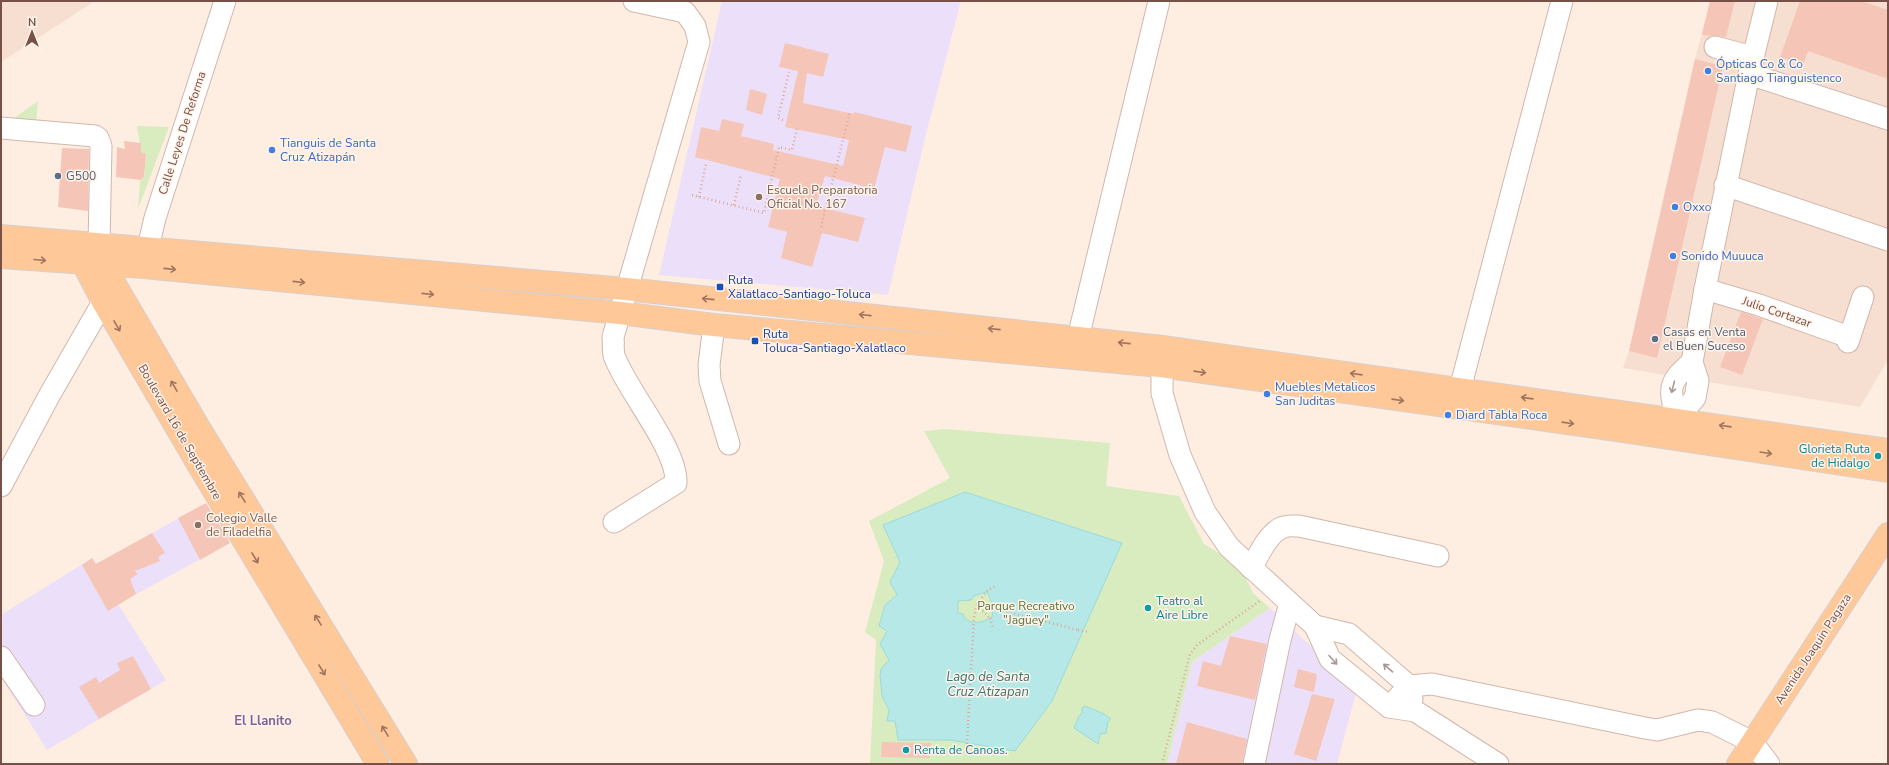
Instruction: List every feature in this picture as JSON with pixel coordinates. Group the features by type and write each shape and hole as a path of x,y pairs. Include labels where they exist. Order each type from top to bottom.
{"main road":[{"path":"1,236 99,244 145,258 620,313 714,326 1162,357 1460,389 1888,450"},
{"name":"Boulevard 16 de Septiembre","path":"73,242 82,263 110,294 190,431 354,724 378,764"},
{"name":"Boulevard 16 de Septiembre","path":"99,244 108,265 110,294"},
{"path":"1,257 108,265 145,258 626,289 1078,338 1162,357 1610,430 1888,471"},
{"name":"Boulevard 16 de Septiembre","path":"190,431 406,764"},
{"name":"Avenida Joaquin Pagaza","path":"1738,764 1888,534"},
{"path":"354,724 374,713"}],"street":[{"name":"Calle Leyes De Reforma","path":"145,258 154,218 225,1"},
{"path":"614,522 676,483 676,473 669,454 614,357 613,337 699,42 695,26 686,12 634,1"},
{"path":"1078,338 1159,1"},
{"path":"1460,389 1562,1"},
{"path":"1610,430 1649,426 1677,419 1695,398 1698,381 1692,362 1705,289 1725,185 1767,1"},
{"path":"1715,47 1751,66 1888,119"},
{"path":"1,128 95,136 98,138 101,146 99,244"},
{"path":"1725,185 1888,240"},
{"name":"Julio Cortazar","path":"1705,289 1759,305 1848,339 1863,297"},
{"path":"1,486 49,396 110,294"},
{"path":"714,326 709,365 710,381 729,444"},
{"path":"1162,357 1162,393 1180,455 1204,512 1229,548 1315,626 1330,659 1389,707 1415,711 1498,764"},
{"path":"1677,419 1700,434 1735,448"},
{"path":"1251,568 1274,532 1282,527 1290,526 1299,526 1438,556"},
{"path":"1254,764 1280,640 1282,596"},
{"path":"1315,626 1349,634 1409,686 1415,711"},
{"path":"1,657 34,705"},
{"path":"1389,707 1409,686 1432,684 1651,729 1669,728 1698,720 1712,722 1752,742 1769,764"}],"path":[{"path":"783,120 778,118 789,72"},
{"path":"820,227 850,112"},
{"path":"692,195 764,212 780,147 792,150 797,129"},
{"path":"699,196 706,164"},
{"path":"734,205 741,175"},
{"path":"993,627 989,618 980,608 982,600 987,592 995,586"},
{"path":"1162,764 1190,654 1197,645 1282,596"},
{"path":"967,744 974,618 977,604 982,600"},
{"path":"977,604 1089,632"}],"shaded area":[{"path":"1,1 95,1 1,62"},
{"path":"722,1 961,1 925,138 888,295 659,275"},
{"path":"1710,1 1888,1 1888,360 1860,407 1623,368 1629,351 1695,59"},
{"path":"206,503 230,543 118,604 166,680 47,750 1,677 1,615 92,558 95,563 100,562"},
{"path":"1270,608 1357,689 1337,764 1167,764 1192,662"}],"green space":[{"path":"38,101 36,123 10,121"},
{"path":"137,126 169,127 138,209 140,180 144,177 146,154 141,152"},
{"name":"Parque Recreativo \"Jagüey\"","path":"946,429 1110,443 1106,486 1179,496 1204,544 1240,566 1253,593 1270,608 1192,662 1167,764 870,764 876,640 865,632 884,561 869,521 950,478 924,431"}],"water":[{"name":"Lago de Santa Cruz Atizapan","path":"965,492 1122,543 1052,701 1015,751 950,740 898,740 895,721 887,721 889,710 882,696 880,676 881,669 889,660 880,644 887,631 879,626 885,605 897,595 890,582 900,562 883,525","holes":["987,592 993,605 992,617 985,621 971,622 965,618 963,614 958,613 958,601 971,600 974,596"]},
{"path":"1085,706 1102,713 1111,719 1108,722 1106,733 1100,734 1098,744 1074,728 1079,716 1082,713 1082,708"}],"building":[{"path":"1710,1 1735,1 1726,37 1702,35"},
{"path":"1800,1 1861,1 1888,10 1888,79 1808,51 1803,65 1780,57"},
{"path":"785,43 829,54 823,77 807,73 803,103 854,114 854,112 912,126 906,152 885,147 874,189 825,176 816,206 865,218 858,242 822,233 812,267 781,258 787,232 768,227 780,179 695,157 701,127 719,131 722,119 744,124 741,136 774,144 773,150 843,166 849,140 785,127 798,71 779,67"},
{"path":"1695,59 1723,66 1657,358 1629,351"},
{"path":"750,89 767,94 762,115 746,110"},
{"path":"124,141 141,143 141,152 146,154 144,177 140,180 116,177 117,147 125,149"},
{"path":"62,148 89,149 88,211 58,207"},
{"path":"1741,312 1763,319 1742,375 1720,367"},
{"path":"206,503 230,543 200,560 178,518"},
{"path":"152,533 165,553 158,557 160,561 135,571 138,574 130,579 136,594 108,611 82,565 92,558 96,564"},
{"path":"1230,636 1267,644 1255,700 1197,686 1203,661 1221,666"},
{"path":"133,656 151,689 99,719 79,687 96,677 99,683 120,670 117,663"},
{"path":"1298,669 1317,674 1314,692 1294,687"},
{"path":"1312,694 1335,699 1316,761 1294,754"},
{"path":"1187,722 1247,739 1242,764 1176,764"},
{"name":"Renta de Canoas.","path":"882,742 931,743 930,758 881,757"}],"place":[{"name":"Ópticas Co & Co Santiago Tianguistenco","path":"1708,71"},
{"name":"Tianguis de Santa Cruz Atizapán","path":"272,150"},
{"name":"G500","path":"58,176"},
{"name":"Escuela Preparatoria Oficial No. 167","path":"759,197"},
{"name":"Oxxo","path":"1675,207"},
{"name":"Sonido Muuuca","path":"1673,256"},
{"name":"Ruta Xalatlaco-Santiago-Toluca","path":"720,287"},
{"name":"Casas en Venta el Buen Suceso","path":"1655,339"},
{"name":"Ruta Toluca-Santiago-Xalatlaco","path":"755,341"},
{"name":"Muebles Metalicos San Juditas","path":"1267,394"},
{"name":"Diard Tabla Roca","path":"1448,415"},
{"name":"Glorieta Ruta de Hidalgo","path":"1878,456"},
{"name":"Colegio Valle de Filadelfia","path":"198,525"},
{"name":"Teatro al Aire Libre","path":"1148,608"},
{"name":"Renta de Canoas.","path":"906,750"}],"district":[{"name":"El Llanito","path":"263,720"}]}
